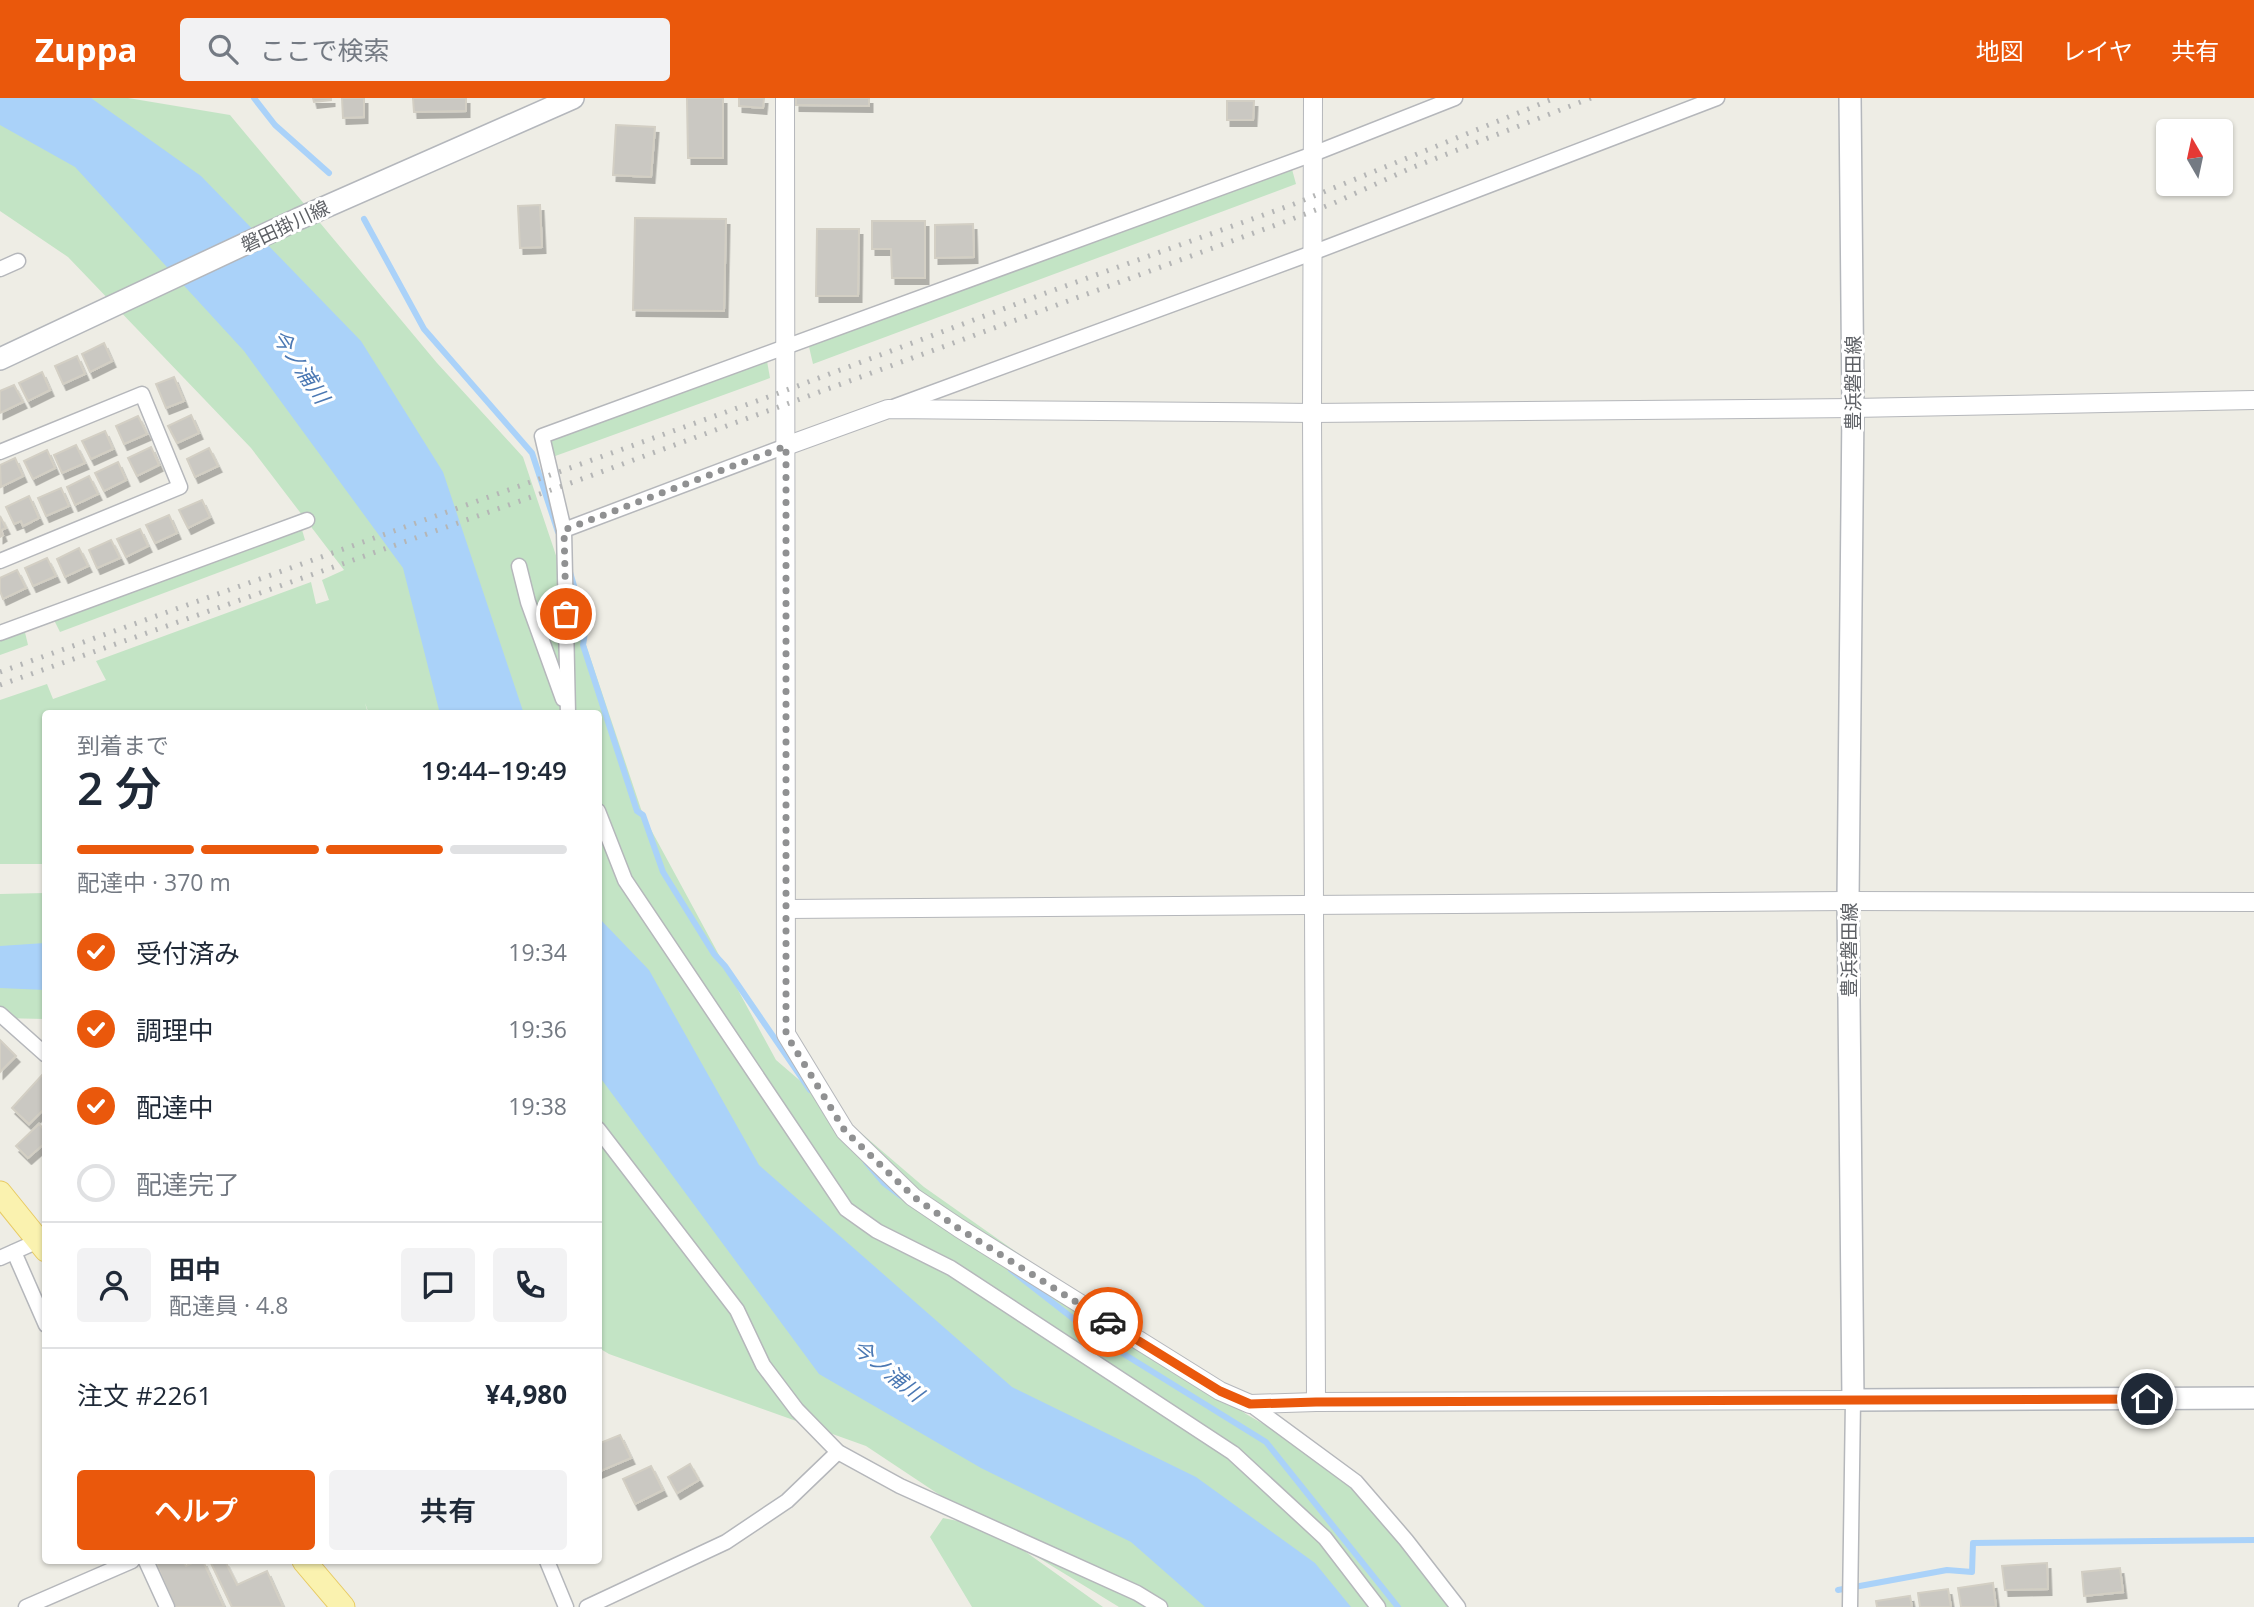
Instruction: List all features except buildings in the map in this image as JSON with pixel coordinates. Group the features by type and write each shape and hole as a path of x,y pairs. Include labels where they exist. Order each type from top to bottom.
{"main road":[{"name":"磐田掛川線","path":"0,359 298,219 573,98"},
{"name":"豊浜磐田線","path":"1850,98 1853,408 1848,901 1853,1400"},
{"path":"0,1193 42,1246"},
{"path":"1853,1400 2254,1398"},
{"path":"307,1564 343,1607"}],"street":[{"path":"785,98 786,1034 845,1131 914,1197 958,1228 1220,1391 1250,1404 1356,1482 1458,1607"},
{"path":"1313,98 1316,1402"},
{"path":"568,710 564,530 542,436 1313,154 1455,98"},
{"path":"564,530 1312,253 1717,98"},
{"path":"0,269 18,261"},
{"path":"0,452 142,394 180,487 0,561"},
{"path":"888,409 1312,413 1853,408 2254,400"},
{"path":"0,633 307,520"},
{"path":"519,566 528,603 567,710"},
{"path":"602,821 625,880 846,1209 877,1231 951,1268 1233,1453 1325,1538 1378,1607"},
{"path":"786,909 1848,901 2254,902"},
{"path":"0,1014 42,1051"},
{"path":"602,1134 737,1310 763,1365 797,1410 838,1452 900,1486 1137,1593 1160,1607"},
{"path":"0,1258 42,1246"},
{"path":"14,1252 42,1316"},
{"path":"1250,1404 1853,1400 1850,1607"},
{"path":"587,1607 726,1542 787,1501 838,1452"},
{"path":"26,1607 125,1564"},
{"path":"147,1564 167,1607"},
{"path":"548,1564 566,1607"}],"green space":[{"path":"0,98 128,98 230,115 437,363 523,457 643,815 776,1060 924,1187 1246,1414 1329,1462 1459,1607 1119,1607 1006,1538 1103,1607 972,1607 930,1537 943,1518 988,1527 866,1446 602,1350 602,710 368,710 365,703 367,710 42,710 42,864 0,864 0,700 47,684 53,699 106,680 96,661 311,582 316,604 329,600 322,580 344,570 251,448 68,257 0,211"},
{"path":"1290,162 1296,184 813,364 807,338"},
{"path":"767,361 770,378 547,459 542,436"},
{"path":"300,523 305,540 60,632 51,614"},
{"path":"23,624 28,645 0,655 0,633"},
{"path":"42,893 42,1019 0,1018 0,894"}],"water":[{"name":"今ノ浦川","path":"0,98 91,98 201,176 361,341 443,472 523,710 439,710 403,568 244,351 75,167 0,125"},
{"name":"今ノ浦川","path":"602,921 649,970 759,1165 1012,1387 1196,1477 1315,1563 1351,1607 1205,1607 1131,1542 981,1468 819,1374 602,1080"},
{"path":"42,943 42,990 0,988 0,946"}],"waterway":[{"path":"254,98 275,125 329,173"},
{"path":"364,219 424,329 532,453 558,532"},
{"path":"570,572 586,627 583,645 637,811 643,815 663,872 714,954 810,1090"},
{"path":"866,1162 884,1183 901,1196"},
{"path":"1011,1270 1098,1338 1266,1442 1398,1607"},
{"path":"1838,1590 1947,1570 1972,1572 1973,1543 2254,1540"}],"railway":[{"path":"0,672 768,397 1294,204 1555,98"},
{"path":"0,685 568,484 1292,219 1411,168 1591,98"}],"way so far":[{"path":"566,614 564,530 786,446 786,1034 845,1131 914,1197 958,1228 1108,1322"}],"route":[{"path":"1108,1322 1220,1391 1250,1404 2147,1399"}]}
